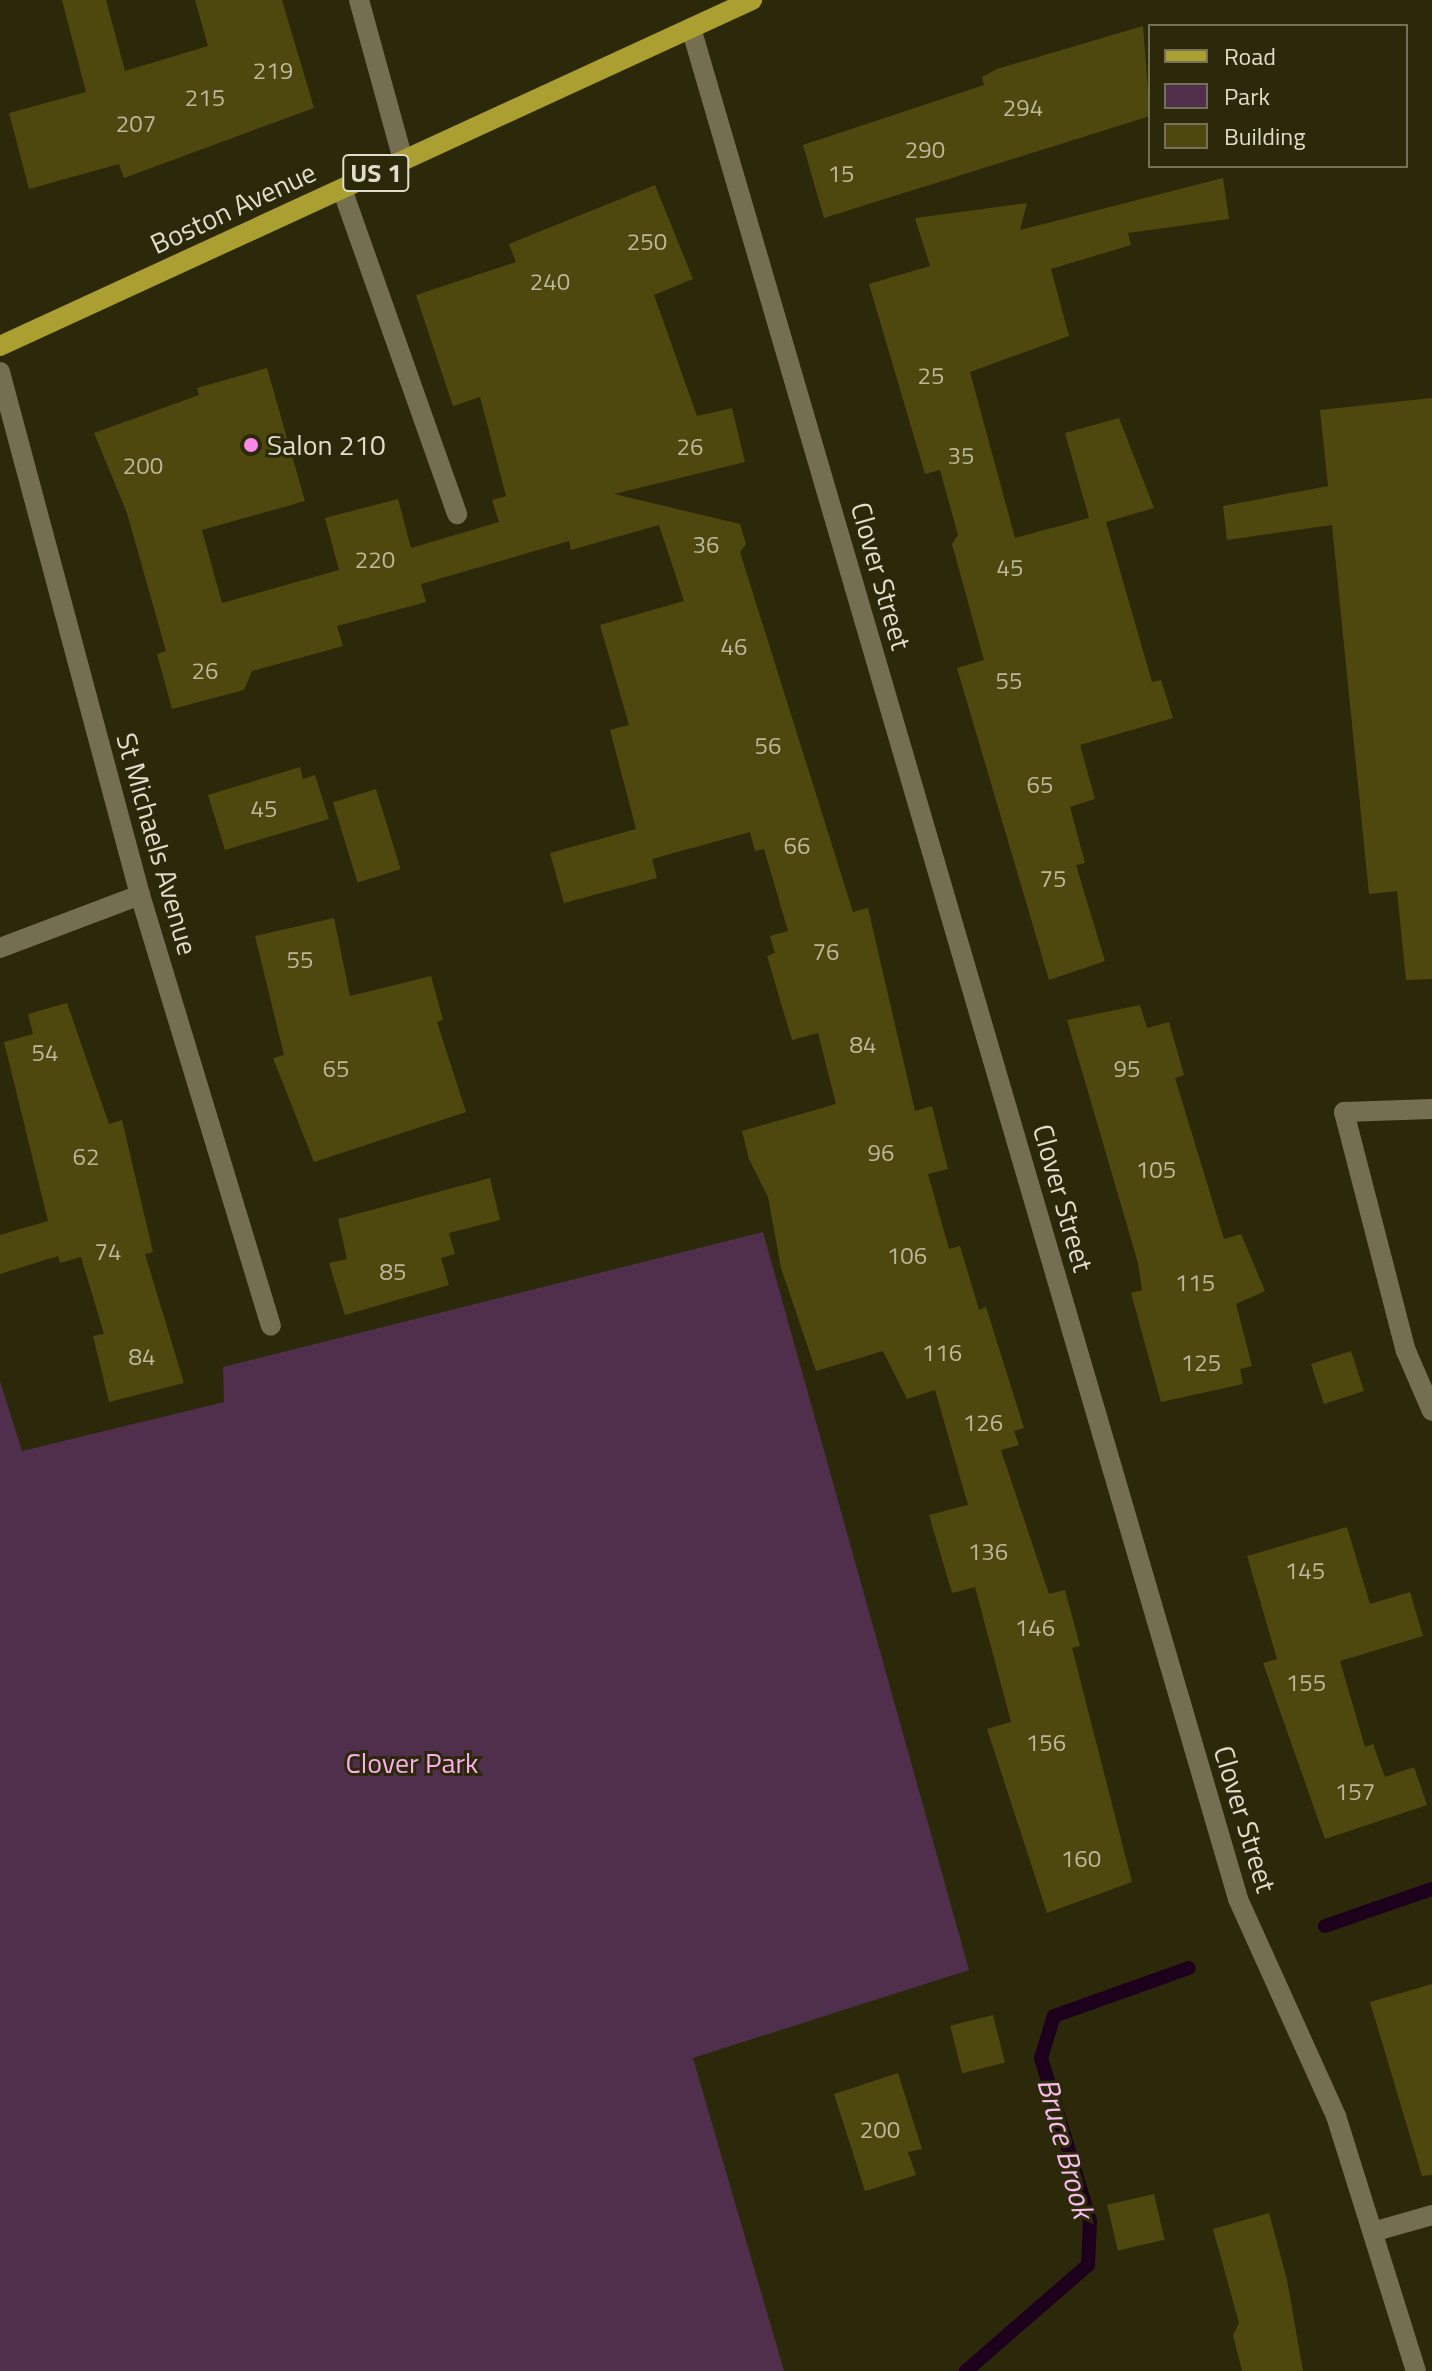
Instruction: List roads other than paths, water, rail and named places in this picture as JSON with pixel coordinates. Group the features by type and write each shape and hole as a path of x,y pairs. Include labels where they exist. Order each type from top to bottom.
{"main road":[{"name":"Boston Avenue","path":"0,346 752,0"}],"street":[{"path":"359,0 403,160"},
{"name":"Clover Street","path":"691,28 1238,1899 1336,2116 1376,2231 1416,2371"},
{"path":"342,189 457,514"},
{"name":"St Michaels Avenue","path":"0,372 140,895 271,1326"},
{"path":"0,948 140,895"},
{"path":"1432,1109 1344,1112 1406,1351 1432,1411"},
{"path":"1376,2231 1432,2215"}],"waterway":[{"name":"Bruce Brook","path":"1325,1926 1432,1889"},
{"name":"Bruce Brook","path":"966,2371 1088,2265 1090,2221 1041,2058 1054,2016 1189,1968"}],"place":[{"name":"Salon 210","path":"251,445"}],"park label":[{"name":"Clover Park","path":"412,1763"}]}
